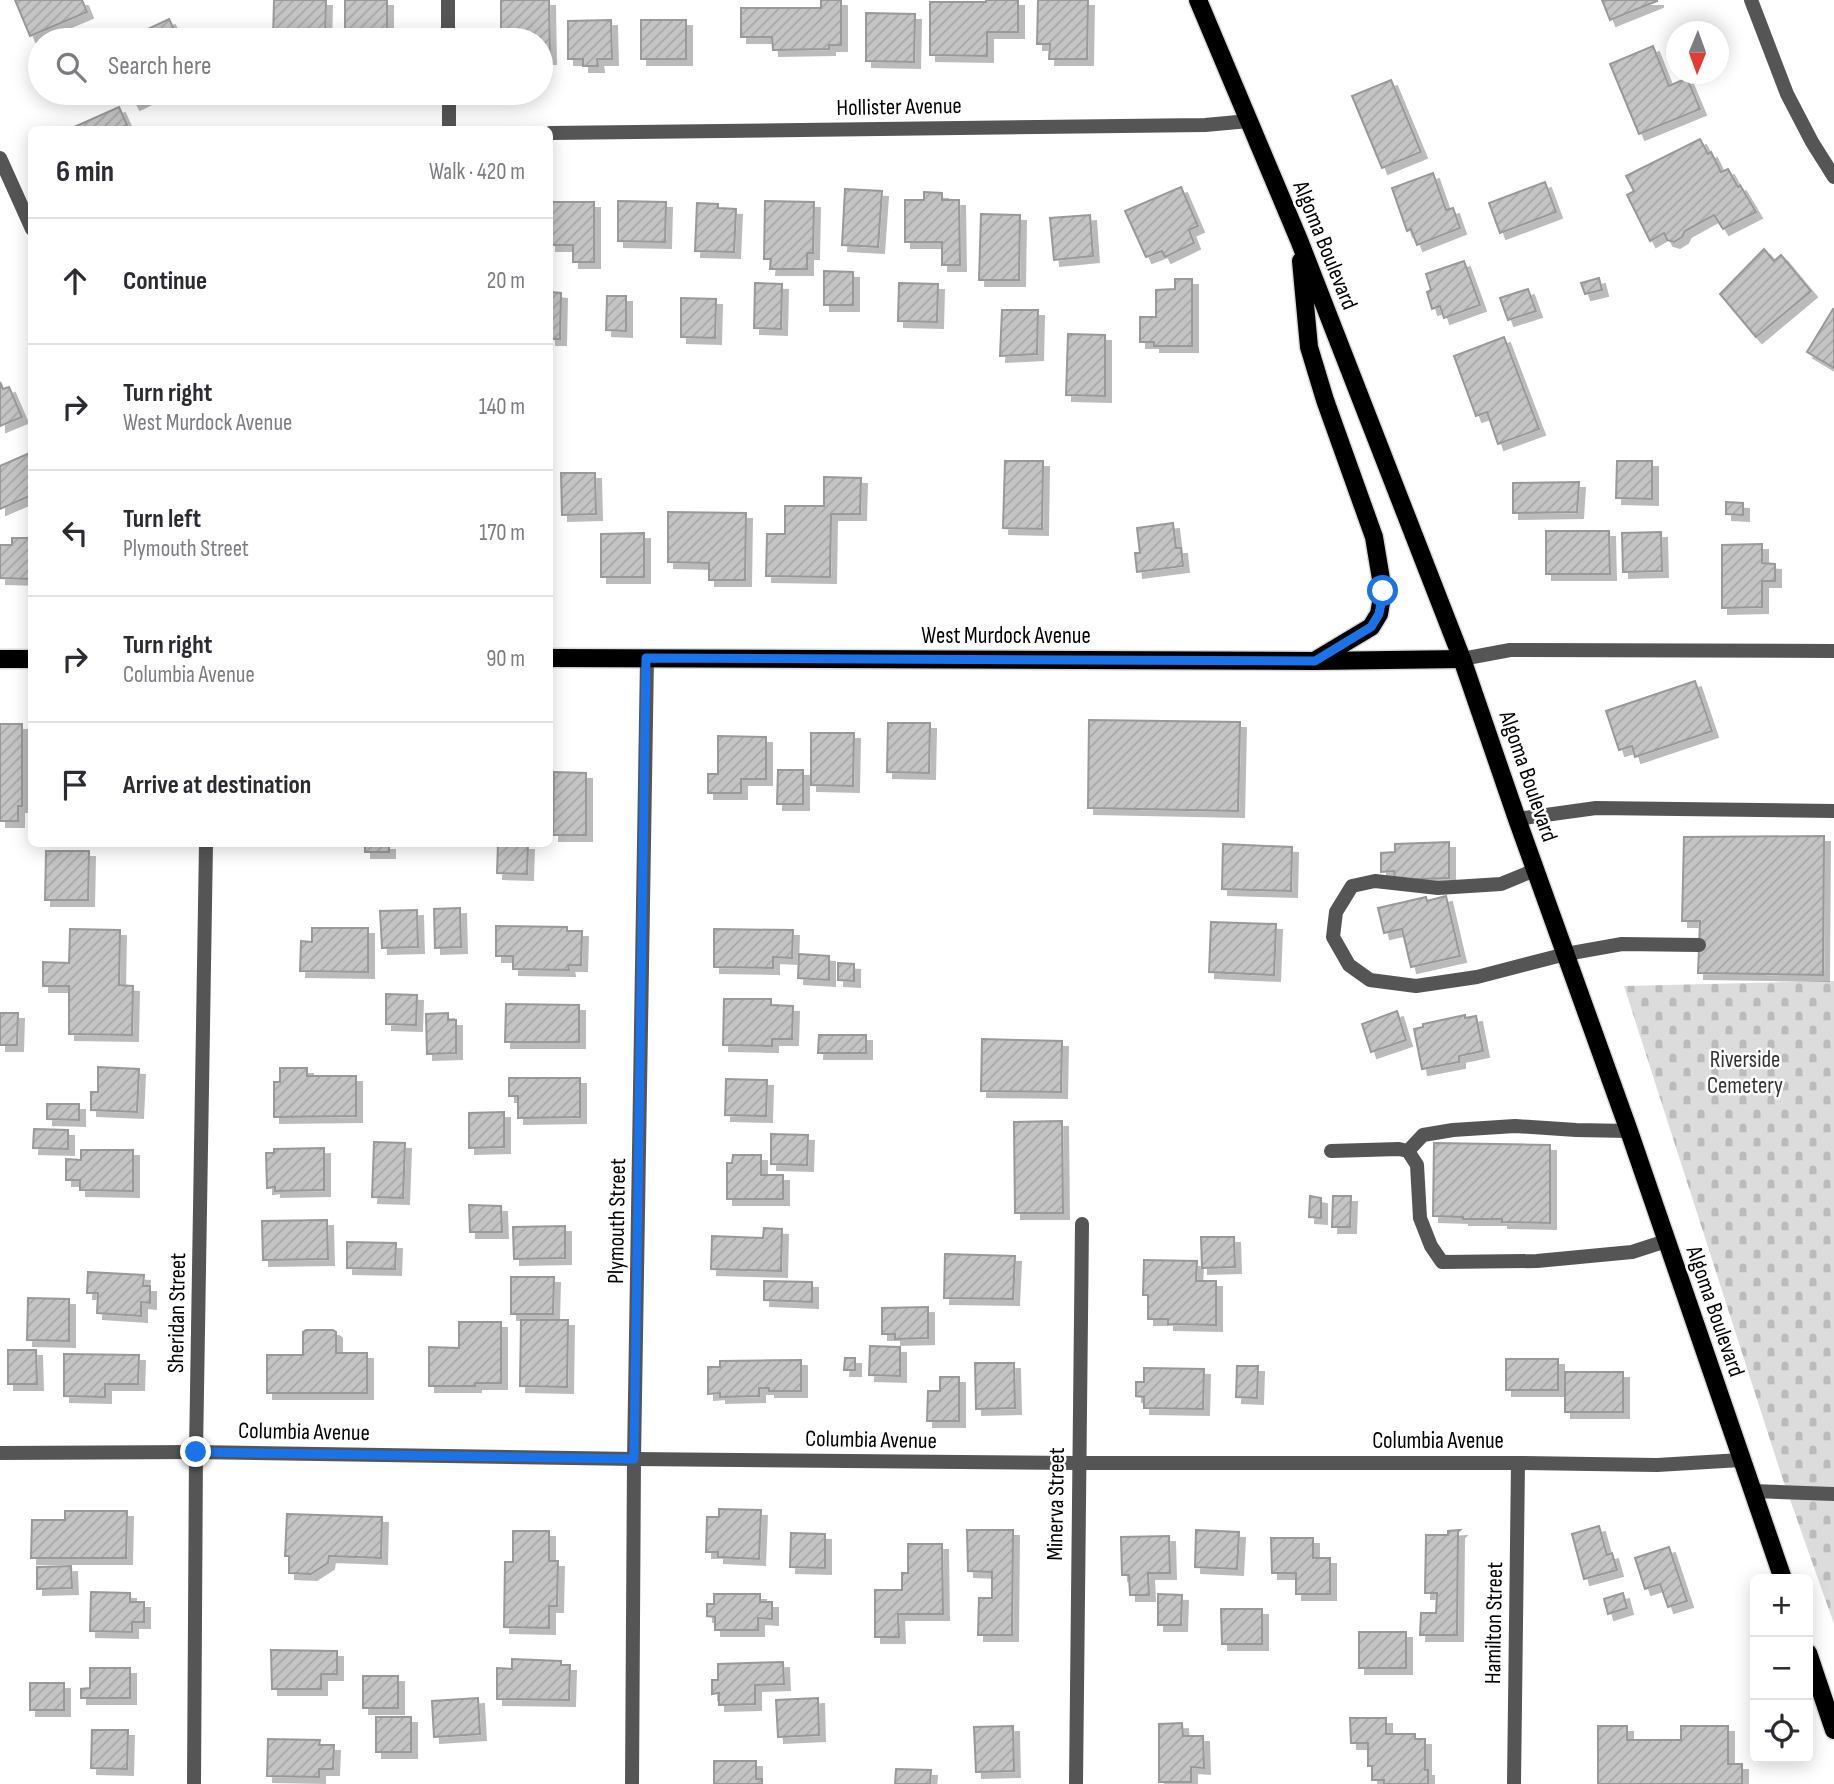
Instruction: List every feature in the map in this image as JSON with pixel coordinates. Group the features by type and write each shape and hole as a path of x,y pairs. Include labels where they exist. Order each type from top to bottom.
{"main road":[{"name":"Algoma Boulevard","path":"1198,0 1299,240 1462,659 1629,1131 1781,1574"},
{"path":"1299,240 1308,347 1374,537 1383,591 1379,614 1371,627 1315,661"},
{"name":"West Murdock Avenue","path":"553,658 1315,661 1462,659"},
{"path":"0,659 28,659"},
{"path":"1813,1668 1834,1730"}],"street":[{"path":"448,0 448,28"},
{"path":"1751,0 1787,94 1834,177"},
{"path":"449,105 449,126"},
{"name":"Hollister Avenue","path":"553,133 1205,125 1249,121"},
{"path":"0,158 28,220"},
{"path":"1462,659 1510,650 1834,651"},
{"name":"Plymouth Street","path":"632,1784 646,658"},
{"path":"1517,819 1596,808 1834,811"},
{"name":"Sheridan Street","path":"194,1784 196,1452 206,847"},
{"path":"1535,870 1501,884 1438,888 1375,881 1352,886 1336,912 1333,937 1349,965 1370,980 1416,986 1477,977 1566,954 1622,944 1699,944"},
{"path":"1408,1151 1423,1135 1454,1130 1515,1126 1629,1131"},
{"path":"1331,1151 1408,1151 1418,1166 1420,1218 1431,1246 1441,1262 1550,1260 1632,1252 1666,1241"},
{"name":"Minerva Street","path":"1076,1784 1082,1224"},
{"name":"Columbia Avenue","path":"0,1453 196,1452 1078,1463 1657,1465 1741,1460"},
{"name":"Hamilton Street","path":"1514,1784 1518,1463"},
{"path":"1753,1490 1834,1494"}],"green space":[{"name":"Riverside Cemetery","path":"1834,981 1834,1624 1782,1477 1624,986"}],"building":[{"path":"15,0 82,0 87,12 49,28 28,28 28,31"},
{"path":"274,0 326,0 325,28 273,28"},
{"path":"345,0 387,0 387,28 345,28"},
{"path":"501,0 549,0 549,28 501,28"},
{"path":"821,0 841,0 841,45 829,45 829,49 773,50 772,37 741,37 741,8 821,8"},
{"path":"1018,0 1018,32 987,32 987,56 930,55 930,2"},
{"path":"1038,0 1088,0 1087,59 1049,59 1050,44 1037,44"},
{"path":"1602,0 1657,0 1657,1 1610,20"},
{"path":"866,13 915,14 914,62 866,61"},
{"path":"169,19 173,28 150,28"},
{"path":"611,20 612,59 597,59 598,66 583,66 583,59 568,59 568,21"},
{"path":"641,20 686,20 686,59 641,59"},
{"path":"1653,46 1666,84 1690,84 1700,109 1639,134 1610,64"},
{"path":"1391,80 1421,152 1382,168 1352,96"},
{"path":"119,107 127,125 125,126 76,126"},
{"path":"1700,139 1708,154 1711,152 1721,172 1728,169 1756,212 1723,229 1714,215 1685,231 1682,237 1674,242 1667,240 1664,233 1650,241 1627,195 1634,191 1626,176"},
{"path":"1433,173 1446,210 1453,208 1460,228 1417,245 1411,229 1407,231 1392,188"},
{"path":"1545,182 1556,212 1500,233 1489,203"},
{"path":"1181,187 1198,226 1189,230 1194,243 1165,257 1162,251 1146,257 1125,211"},
{"path":"845,189 882,191 878,247 842,245"},
{"path":"924,192 942,193 942,200 959,200 960,265 942,265 942,242 905,242 905,200 924,200"},
{"path":"618,201 666,202 665,242 618,241"},
{"path":"765,201 814,202 813,253 807,253 807,269 770,269 771,259 764,259"},
{"path":"553,202 594,202 594,262 573,262 573,245 553,245"},
{"path":"697,203 718,204 718,208 736,209 734,252 695,251"},
{"path":"981,214 1020,215 1019,280 979,280"},
{"path":"1090,215 1093,256 1054,260 1050,218"},
{"path":"1764,249 1774,261 1781,255 1811,291 1756,337 1720,294"},
{"path":"1464,261 1480,305 1444,318 1440,306 1432,309 1427,292 1431,290 1426,274"},
{"path":"824,271 853,272 853,305 824,305"},
{"path":"1599,278 1602,290 1585,294 1581,283"},
{"path":"1175,279 1192,279 1192,346 1154,346 1154,342 1140,342 1140,317 1156,317 1156,290 1175,289"},
{"path":"755,283 782,284 781,329 754,328"},
{"path":"899,283 938,284 937,322 898,321"},
{"path":"1528,289 1536,311 1508,320 1500,298"},
{"path":"553,292 561,293 560,339 553,339"},
{"path":"607,296 626,296 626,331 606,330"},
{"path":"681,298 716,299 715,338 681,337"},
{"path":"1002,310 1038,310 1037,354 1000,356"},
{"path":"1834,310 1834,368 1807,352"},
{"path":"1068,334 1105,335 1105,396 1066,395"},
{"path":"1504,337 1539,429 1498,444 1487,412 1476,416 1454,356"},
{"path":"0,382 3,389 9,387 22,417 0,426"},
{"path":"28,454 28,497 0,509 0,466"},
{"path":"1005,461 1043,461 1042,529 1003,528"},
{"path":"1617,461 1652,461 1652,499 1616,498"},
{"path":"561,473 595,473 596,514 562,515"},
{"path":"824,477 861,478 860,514 831,514 830,577 766,576 767,534 785,534 785,506 824,506"},
{"path":"1579,482 1577,512 1513,513 1513,483"},
{"path":"1726,502 1743,503 1743,515 1726,514"},
{"path":"668,512 746,513 745,580 709,580 709,563 668,562"},
{"path":"1173,523 1176,548 1181,548 1183,566 1137,572 1135,553 1140,553 1137,528"},
{"path":"1546,531 1609,531 1610,574 1546,574"},
{"path":"1661,532 1662,571 1623,572 1622,533"},
{"path":"644,533 644,577 601,577 601,534"},
{"path":"12,538 28,538 28,579 0,578 0,545 12,545"},
{"path":"1762,544 1762,563 1775,564 1775,581 1762,581 1762,607 1722,608 1722,545"},
{"path":"1695,681 1712,731 1635,757 1632,746 1619,750 1606,711"},
{"path":"1089,720 1240,722 1238,811 1088,808"},
{"path":"888,723 930,723 929,773 887,772"},
{"path":"0,724 22,724 22,806 18,806 18,821 0,821"},
{"path":"811,733 854,733 853,786 811,785"},
{"path":"718,736 766,737 766,779 741,779 741,793 708,793 708,774 718,774"},
{"path":"778,770 803,770 803,804 777,804"},
{"path":"554,772 586,773 586,835 553,835"},
{"path":"1824,836 1823,975 1698,973 1700,921 1682,921 1684,837"},
{"path":"1449,842 1449,878 1395,880 1394,871 1381,872 1381,853 1395,852 1395,844"},
{"path":"1223,844 1292,847 1291,891 1222,889"},
{"path":"365,847 389,847 389,852 365,852"},
{"path":"498,847 528,847 527,874 497,873"},
{"path":"46,851 89,851 88,900 45,900"},
{"path":"1446,896 1460,956 1411,967 1402,929 1384,933 1378,908 1426,897 1427,901"},
{"path":"460,908 461,947 435,948 434,909"},
{"path":"417,910 418,947 382,948 380,911"},
{"path":"1211,922 1276,924 1274,975 1209,972"},
{"path":"496,926 567,927 567,931 582,931 581,965 568,965 569,970 513,969 513,956 496,956"},
{"path":"312,928 368,928 368,972 300,971 301,941 312,942"},
{"path":"70,929 120,930 119,985 133,986 132,1035 69,1034 69,986 43,986 43,962 69,963"},
{"path":"714,929 793,930 792,958 773,957 773,968 714,967"},
{"path":"799,954 829,956 829,980 798,978"},
{"path":"838,963 854,964 854,981 838,980"},
{"path":"386,994 417,995 416,1025 386,1024"},
{"path":"724,999 771,999 771,1005 793,1006 792,1039 772,1039 772,1046 723,1045"},
{"path":"506,1004 579,1005 579,1042 505,1042"},
{"path":"1397,1011 1406,1040 1371,1052 1362,1024"},
{"path":"0,1013 18,1013 17,1045 0,1045"},
{"path":"448,1013 448,1020 456,1020 456,1053 427,1054 426,1014"},
{"path":"1465,1015 1465,1018 1476,1016 1483,1051 1459,1056 1459,1062 1422,1069 1414,1029 1423,1027 1423,1024"},
{"path":"819,1035 866,1035 866,1053 818,1053"},
{"path":"982,1039 1062,1041 1061,1092 981,1091"},
{"path":"98,1067 139,1069 137,1112 91,1110 91,1092 98,1092"},
{"path":"280,1068 307,1068 307,1076 356,1076 356,1116 274,1117 274,1082 280,1082"},
{"path":"509,1078 580,1078 580,1117 518,1118 518,1096 509,1096"},
{"path":"726,1079 767,1080 766,1116 725,1115"},
{"path":"47,1104 79,1104 79,1120 47,1119"},
{"path":"504,1112 504,1147 469,1148 469,1113"},
{"path":"1062,1121 1063,1213 1015,1213 1014,1122"},
{"path":"34,1129 68,1130 68,1149 33,1148"},
{"path":"771,1134 808,1135 807,1165 771,1164"},
{"path":"374,1142 405,1143 403,1198 372,1197"},
{"path":"1434,1143 1550,1145 1550,1223 1433,1216"},
{"path":"324,1148 324,1190 275,1191 275,1187 267,1188 266,1153 274,1153 274,1149"},
{"path":"81,1150 133,1150 133,1191 80,1190 80,1180 66,1180 66,1159 81,1160"},
{"path":"733,1155 761,1155 761,1175 783,1175 783,1199 727,1199 727,1163 732,1163"},
{"path":"1310,1196 1321,1198 1321,1218 1309,1217"},
{"path":"1333,1196 1351,1196 1350,1227 1332,1227"},
{"path":"469,1205 501,1206 502,1232 470,1232"},
{"path":"327,1220 328,1259 263,1260 262,1221"},
{"path":"565,1226 565,1258 514,1259 513,1227"},
{"path":"764,1228 782,1229 781,1271 711,1269 712,1236 763,1238"},
{"path":"1201,1237 1234,1237 1235,1267 1202,1268"},
{"path":"347,1242 396,1243 395,1269 347,1268"},
{"path":"945,1254 1015,1256 1013,1299 944,1298"},
{"path":"1144,1260 1197,1261 1196,1281 1216,1281 1216,1325 1168,1324 1168,1319 1148,1319 1148,1295 1143,1295"},
{"path":"88,1272 144,1275 143,1286 150,1286 150,1303 141,1302 141,1316 97,1313 98,1293 87,1293"},
{"path":"511,1277 554,1277 553,1314 511,1314"},
{"path":"764,1281 812,1282 812,1302 764,1300"},
{"path":"28,1298 69,1299 69,1341 27,1340"},
{"path":"928,1307 928,1338 895,1339 895,1334 882,1334 882,1308"},
{"path":"521,1320 568,1320 567,1387 520,1386"},
{"path":"459,1322 501,1322 501,1383 429,1386 429,1347 459,1348"},
{"path":"303,1332 336,1332 336,1353 367,1353 367,1393 267,1393 267,1355 303,1355"},
{"path":"870,1346 900,1347 900,1376 869,1375"},
{"path":"8,1350 36,1350 37,1384 8,1384"},
{"path":"64,1354 139,1355 138,1384 105,1384 105,1397 64,1396"},
{"path":"845,1358 855,1358 855,1370 844,1370"},
{"path":"1506,1359 1558,1359 1558,1390 1506,1390"},
{"path":"801,1360 801,1391 769,1391 769,1388 759,1388 759,1396 720,1397 720,1393 708,1394 708,1367 720,1367 720,1361"},
{"path":"975,1363 1014,1363 1015,1408 976,1409"},
{"path":"1237,1366 1258,1366 1257,1398 1236,1397"},
{"path":"1144,1368 1204,1369 1203,1409 1144,1408 1144,1397 1136,1396 1136,1382 1144,1382"},
{"path":"1565,1372 1623,1372 1623,1412 1565,1412"},
{"path":"940,1377 959,1377 959,1421 927,1421 928,1391 940,1391"},
{"path":"719,1509 761,1510 759,1559 718,1557 718,1552 706,1552 707,1517 719,1517"},
{"path":"65,1511 127,1511 126,1558 31,1558 32,1520 65,1520"},
{"path":"287,1514 382,1517 381,1558 329,1556 328,1563 311,1574 289,1573 289,1556 285,1556"},
{"path":"1599,1526 1607,1555 1612,1553 1617,1570 1584,1579 1572,1534"},
{"path":"967,1530 1013,1530 1012,1635 978,1635 979,1598 992,1598 992,1572 968,1571"},
{"path":"1196,1530 1239,1532 1237,1569 1195,1567"},
{"path":"1460,1530 1457,1635 1420,1635 1421,1613 1436,1613 1437,1593 1425,1593 1426,1535 1448,1535 1448,1531"},
{"path":"513,1531 549,1531 549,1561 558,1561 557,1606 549,1606 549,1628 504,1627 505,1562 513,1562"},
{"path":"791,1533 825,1534 825,1568 790,1567"},
{"path":"1169,1536 1170,1573 1148,1573 1149,1595 1130,1595 1129,1575 1122,1575 1121,1537"},
{"path":"1271,1538 1313,1538 1313,1558 1330,1558 1330,1594 1296,1594 1296,1573 1272,1573"},
{"path":"908,1544 942,1544 943,1614 898,1614 899,1637 875,1637 875,1590 902,1590 902,1573 908,1573"},
{"path":"1669,1547 1687,1601 1668,1607 1660,1584 1645,1589 1635,1558"},
{"path":"71,1566 72,1588 37,1589 37,1567"},
{"path":"91,1592 130,1593 130,1602 144,1602 144,1622 132,1622 132,1632 90,1631"},
{"path":"1623,1593 1627,1608 1608,1614 1604,1599"},
{"path":"714,1594 760,1594 760,1602 772,1602 772,1619 758,1618 758,1630 715,1630 715,1617 707,1616 707,1604 714,1604"},
{"path":"1158,1594 1182,1595 1181,1625 1158,1625"},
{"path":"1221,1609 1262,1609 1262,1644 1222,1644"},
{"path":"1359,1632 1406,1632 1406,1668 1359,1668"},
{"path":"271,1650 337,1651 337,1674 321,1674 321,1689 272,1689"},
{"path":"512,1659 561,1661 561,1665 570,1665 569,1700 497,1699 497,1668 512,1669"},
{"path":"783,1662 784,1684 755,1685 755,1704 719,1705 719,1693 712,1694 712,1680 718,1680 718,1664"},
{"path":"90,1668 130,1668 130,1698 81,1698 81,1689 90,1688"},
{"path":"363,1676 398,1676 398,1708 363,1708"},
{"path":"30,1683 64,1683 64,1710 30,1710"},
{"path":"478,1698 480,1734 434,1737 432,1701"},
{"path":"818,1698 819,1735 778,1737 776,1700"},
{"path":"376,1717 411,1717 411,1752 376,1752"},
{"path":"1350,1718 1386,1718 1386,1734 1415,1734 1415,1739 1425,1739 1428,1784 1384,1784 1384,1780 1372,1780 1372,1766 1368,1766 1368,1743 1351,1743"},
{"path":"1182,1723 1183,1736 1203,1736 1204,1768 1191,1767 1191,1782 1159,1782 1159,1724"},
{"path":"1013,1726 1014,1771 976,1772 974,1727"},
{"path":"1598,1726 1627,1726 1627,1740 1681,1740 1681,1726 1728,1726 1728,1764 1742,1764 1742,1784 1598,1784"},
{"path":"92,1730 128,1730 127,1769 91,1768"},
{"path":"268,1739 320,1740 319,1745 334,1745 333,1769 319,1769 319,1777 267,1776"},
{"path":"714,1761 756,1761 756,1779 762,1779 762,1784 714,1784"},
{"path":"896,1769 931,1770 930,1784 895,1784"}],"route":[{"path":"196,1452 634,1459 646,658 1315,661 1371,627 1379,614 1383,591"}]}
